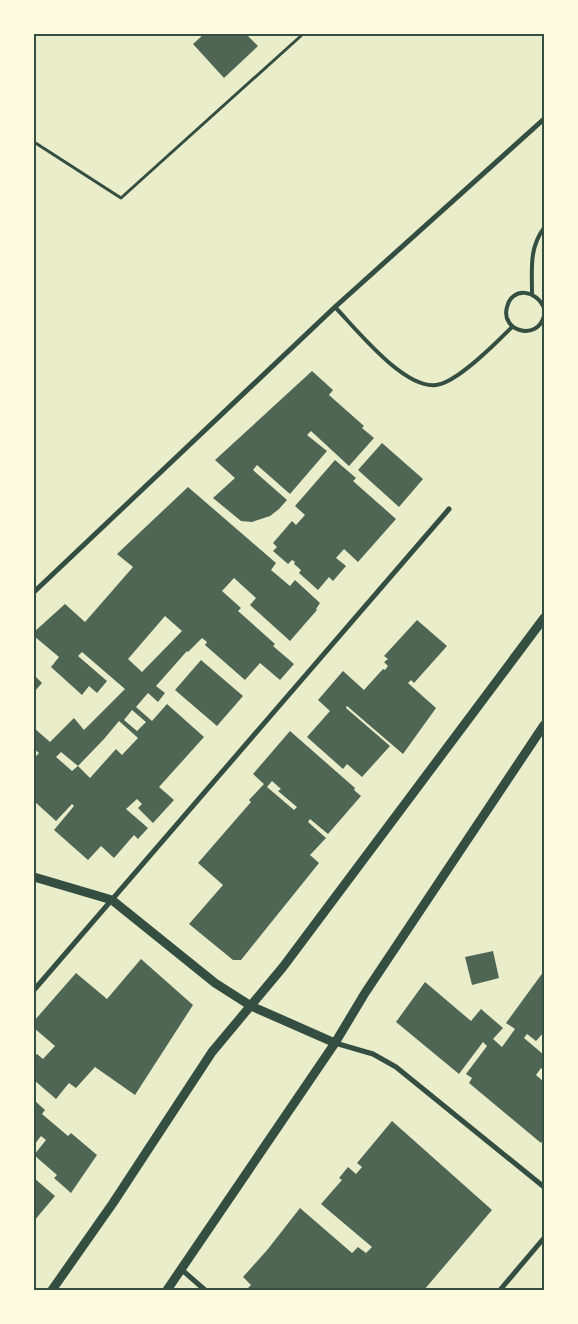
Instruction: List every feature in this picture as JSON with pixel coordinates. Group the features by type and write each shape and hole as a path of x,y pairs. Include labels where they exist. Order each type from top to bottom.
{"street":[{"path":"34,592 335,307 544,119"},
{"path":"34,990 449,509"},
{"path":"52,1290 113,1203 212,1052 283,967 544,618"},
{"path":"167,1290 544,725"},
{"path":"34,877 112,900 215,983 251,1006 334,1042 373,1054 396,1067 544,1188"},
{"path":"500,1290 544,1238"},
{"path":"181,1269 205,1290"}],"lane":[{"path":"532,293 533,248 544,228"},
{"path":"544,308 541,300 532,293 521,293 512,298 507,307 507,318 512,327 523,332 534,330 543,322 544,316"},
{"path":"335,307 377,351 403,374 422,384 438,385 454,378 484,354 512,327"}],"path":[{"path":"34,142 121,198 303,34"}],"building":[{"path":"204,34 246,34 258,46 224,78 193,44"},
{"path":"312,371 333,390 329,395 364,426 362,428 374,438 349,466 311,431 307,435 327,451 290,494 257,465 253,470 287,500 270,516 252,522 241,521 213,498 235,478 215,460"},
{"path":"382,443 423,479 399,507 358,470"},
{"path":"335,460 356,478 353,481 396,519 358,562 344,549 336,558 346,566 333,581 329,577 318,590 299,573 301,570 294,564 295,562 292,560 288,564 273,551 277,547 273,543 292,521 296,525 305,515 295,506"},
{"path":"188,487 276,563 271,570 290,586 295,580 320,603 317,610 290,641 250,605 256,598 234,578 222,591 241,608 238,611 294,664 280,680 260,663 245,680 205,645 207,642 202,638 187,651 156,686 165,693 158,702 148,693 136,707 152,721 167,704 204,737 159,787 174,800 153,823 138,808 142,804 137,799 126,809 148,828 138,839 134,835 114,858 101,846 88,860 54,830 74,806 72,804 56,821 34,801 34,758 39,753 34,749 34,728 50,742 74,718 84,730 125,689 82,652 78,656 107,681 97,693 89,686 82,695 51,667 59,657 34,636 34,632 65,604 85,622 133,567 117,554","holes":["165,616 182,631 142,672 128,659","132,710 146,722 137,731 124,720","119,721 138,738 122,755 116,749 90,778 78,766","61,752 78,766 72,771 56,757"]},
{"path":"417,620 447,646 414,683 411,680 408,683 436,708 403,754 347,706 346,708 390,746 362,777 347,764 343,769 307,737 330,711 318,700 343,671 364,690 383,669 385,670 388,666 384,662 388,659 384,656"},
{"path":"201,660 243,696 217,726 175,690"},
{"path":"34,675 42,683 34,692"},
{"path":"290,731 355,788 354,790 361,796 328,834 310,819 308,822 326,838 310,855 319,863 241,960 233,960 189,924 223,885 198,863 251,802 249,800 264,784 253,774","holes":["272,781 281,789 278,791 297,807 294,810 267,787"]},
{"path":"493,951 499,978 472,985 465,957"},
{"path":"141,959 193,1005 135,1095 95,1067 76,1088 69,1083 56,1099 34,1080 34,1057 37,1054 43,1059 55,1046 34,1028 34,1021 76,973 107,999"},
{"path":"544,971 544,1032 536,1041 527,1034 524,1038 544,1055 544,1071 541,1068 536,1075 544,1082 544,1139 541,1143 469,1083 472,1078 466,1074 487,1046 483,1042 459,1074 396,1022 425,982 471,1021 481,1009 503,1028 493,1039 502,1047 515,1029 506,1023"},
{"path":"34,1100 45,1110 42,1114 68,1136 71,1133 97,1155 71,1193 54,1178 57,1175 34,1155 46,1140 41,1136 34,1145"},
{"path":"392,1121 492,1210 424,1290 251,1290 248,1288 251,1285 243,1277 300,1208 352,1253 358,1247 366,1253 372,1247 321,1204 342,1180 339,1178 348,1167 356,1174 362,1167 357,1163"},
{"path":"34,1178 55,1196 34,1221"}]}
